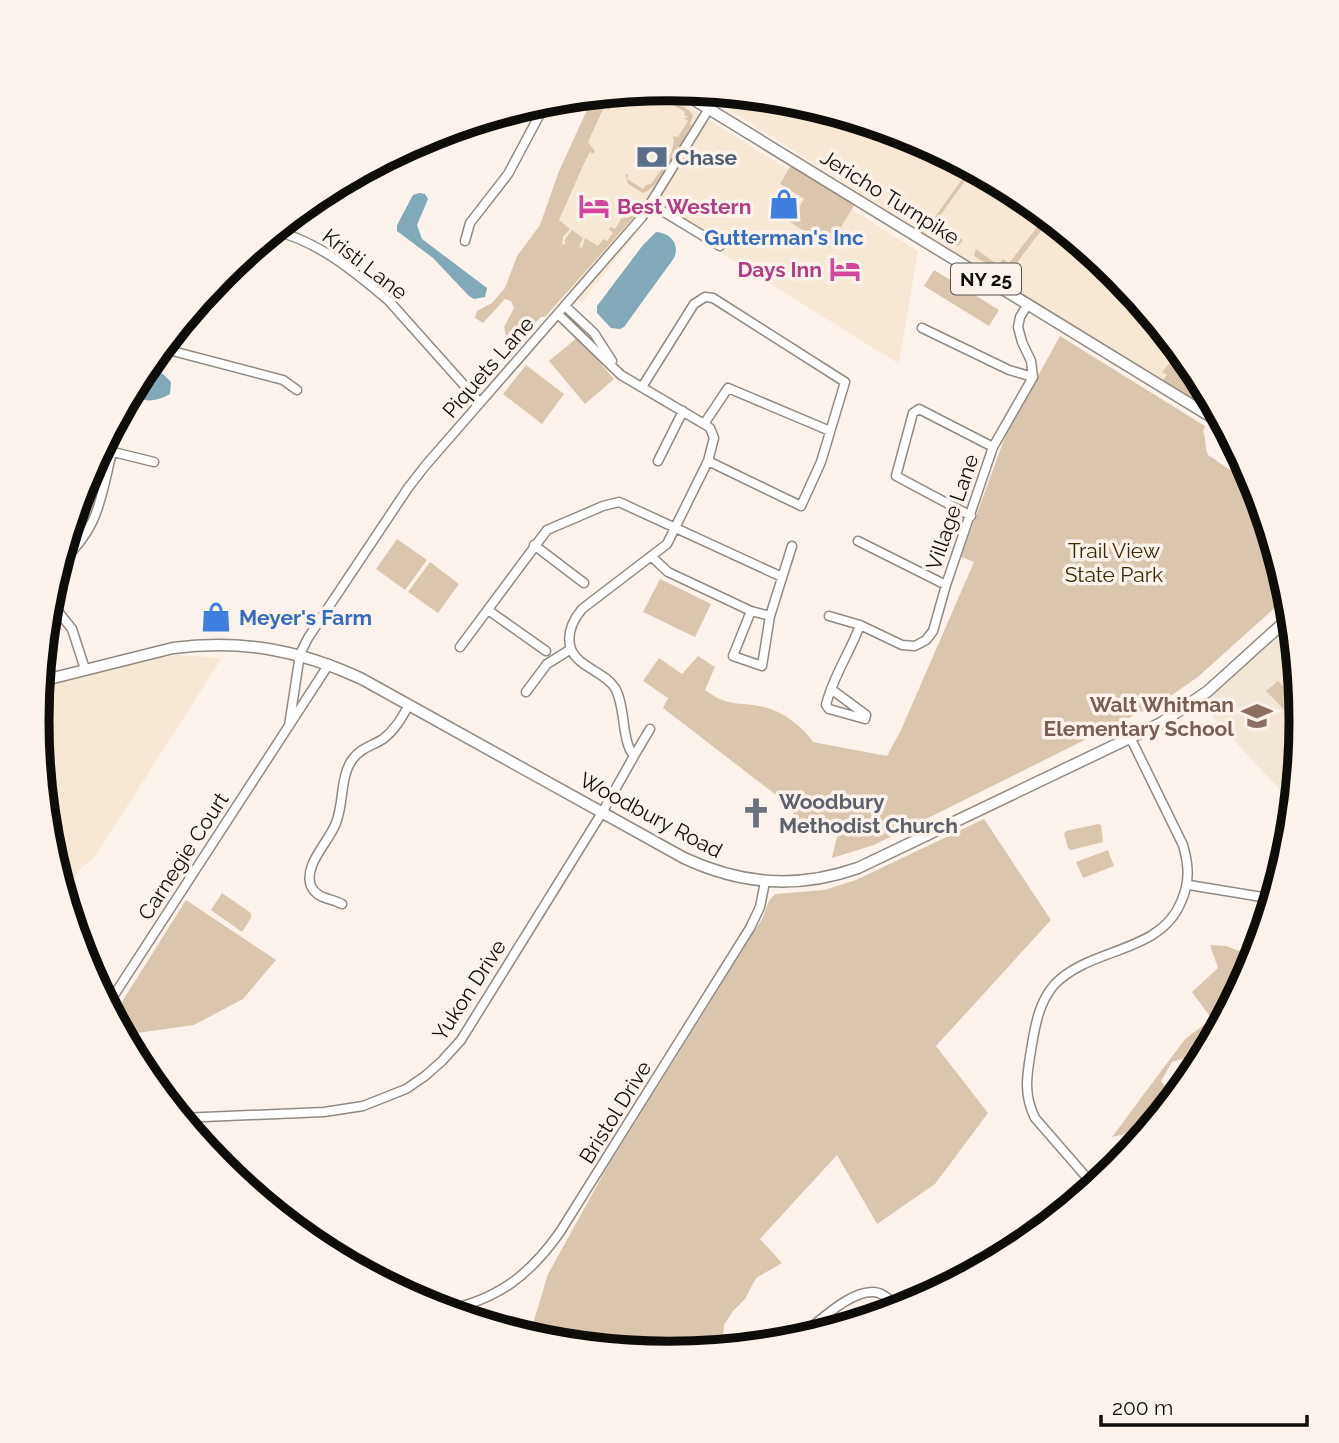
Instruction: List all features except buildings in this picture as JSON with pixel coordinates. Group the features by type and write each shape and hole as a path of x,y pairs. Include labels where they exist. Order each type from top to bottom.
{"main road":[{"name":"Jericho Turnpike","path":"698,102 1210,416"},
{"name":"Woodbury Road","path":"50,678 194,645 244,645 300,654 329,664 410,705 706,869 765,882 808,881 858,868 1161,723 1196,700 1282,624"}],"street":[{"name":"Piquets Lane","path":"300,654 408,488 651,204 712,102"},
{"path":"466,241 470,223 508,174 540,115"},
{"path":"651,204 720,246"},
{"name":"Kristi Lane","path":"285,234 313,244 378,291 480,403"},
{"path":"642,387 694,304 702,297 709,297 845,382 821,462 801,506 708,461"},
{"path":"922,328 1009,370 1033,377 1031,361 1018,327 1020,317 1028,304"},
{"path":"565,306 594,333 615,367"},
{"path":"558,314 621,374 710,428 714,438 708,461 667,544 582,609 573,621 569,634 571,649 617,691 628,745 634,756"},
{"path":"174,349 283,380 297,390"},
{"name":"Village Lane","path":"829,616 860,625 902,645 915,646 926,640 933,631 993,447 1033,377"},
{"path":"704,424 728,388 830,431"},
{"path":"971,516 896,476 915,410 919,409 993,447"},
{"path":"658,461 683,411"},
{"path":"73,550 91,528 97,513 112,452 154,462"},
{"path":"460,648 547,530 619,502 782,578"},
{"path":"858,541 946,585"},
{"path":"534,545 584,583"},
{"path":"751,611 733,656 762,666 770,616 792,546"},
{"path":"651,556 668,572 751,611 770,616"},
{"path":"488,610 546,651"},
{"path":"59,612 72,629 85,669"},
{"path":"831,690 866,715 865,719 829,709 826,705 831,690 860,625"},
{"path":"526,692 547,664 571,649"},
{"name":"Carnegie Court","path":"289,726 300,654"},
{"name":"Carnegie Court","path":"113,996 329,664"},
{"path":"342,904 317,894 310,883 310,869 337,820 345,776 353,759 363,749 386,737 410,705"},
{"name":"Yukon Drive","path":"192,1118 351,1109 385,1098 425,1076 461,1040 603,811 650,729"},
{"path":"1088,1179 1035,1118 1029,1106 1026,1084 1037,1016 1044,1000 1063,977 1158,931 1178,910 1189,885 1183,845 1130,737"},
{"name":"Bristol Drive","path":"464,1307 485,1299 511,1284 542,1257 568,1220 753,922 760,907 765,882"},
{"path":"1189,885 1264,897"},
{"path":"816,1324 846,1300 860,1293 882,1294 890,1301"}],"shaded area":[{"path":"670,101 680,101 918,251 899,364 654,211 581,303 536,253 602,105"},
{"path":"724,104 791,113 869,134 907,148 980,184 1047,229 1108,283 1136,312 1173,359 1163,371 1167,375 1162,381 1154,382"},
{"name":"Walt Whitman Elementary School","path":"1283,632 1290,722 1286,796 1201,705"},
{"path":"177,655 222,658 94,858 82,867 71,884 54,802 50,762 50,681 109,665"}],"green space":[{"path":"666,101 674,101 690,111 693,116 692,125 663,174 649,190 643,193 628,184 625,174 628,175 627,179 643,189 651,184 670,155 673,136 678,137 688,121 684,118 688,117 684,115 685,112"},
{"path":"609,104 612,106 609,110 604,107 588,142 595,151 593,154 590,152 586,159 559,220 570,229 563,237 562,245 572,230 583,238 579,247 582,248 585,238 598,246 603,239 607,241 613,233 609,229 615,229 631,203 628,199 637,208 634,217 545,317 541,317 517,341 507,339 504,327 514,308 511,301 505,299 483,323 475,318 477,311 492,303 505,288 517,256 540,225 559,171 589,106"},
{"path":"794,160 858,199 829,247 790,222 804,199 780,184"},
{"path":"964,176 968,177 939,217 944,221 941,226 963,240 958,246 922,224 927,217 933,220"},
{"path":"1040,224 1044,227 1007,276 974,256 976,249 998,265 1003,259 1009,263"},
{"path":"934,270 999,310 989,326 924,286"},
{"name":"Trail View State Park","path":"1060,336 1205,426 1203,432 1208,455 1239,476 1243,484 1269,561 1279,604 1199,676 1165,700 874,845 832,858 838,832 812,823 801,824 789,805 663,708 668,698 643,681 659,658 682,674 698,656 715,667 705,690 714,696 728,702 779,712 804,730 813,742 887,756 901,730 974,562 961,557 1006,434"},
{"path":"578,337 614,379 585,404 549,361"},
{"path":"1173,359 1207,411 1162,381 1167,375 1162,372"},
{"path":"526,365 564,394 542,424 503,394"},
{"path":"397,539 427,560 405,590 376,569"},
{"path":"430,562 459,584 438,613 408,592"},
{"path":"660,579 711,604 695,637 643,612"},
{"path":"1278,681 1289,693 1290,716 1266,691"},
{"path":"984,819 1051,920 936,1046 988,1113 935,1184 877,1224 837,1155 760,1239 782,1263 756,1278 745,1299 724,1325 723,1340 629,1341 532,1326 548,1274 605,1171 762,919 769,901 775,894 824,890 856,880"},
{"path":"1101,825 1103,842 1071,850 1068,848 1064,834 1066,831"},
{"path":"1108,850 1114,866 1083,878 1076,862"},
{"path":"222,893 251,913 251,918 242,932 211,910"},
{"path":"186,900 276,960 243,999 194,1025 133,1034 119,1007"},
{"path":"1210,945 1226,946 1245,953 1226,996 1190,1058 1172,1062 1161,1081 1168,1090 1162,1099 1141,1124 1125,1134 1112,1137 1185,1039 1212,1019 1192,992 1218,968"}],"water":[{"path":"425,194 428,199 417,225 422,239 487,288 485,297 474,299 469,296 433,258 397,231 397,225 413,195"},
{"path":"656,232 673,240 676,248 674,258 624,327 611,328 597,313 597,306"},
{"path":"157,372 171,382 170,394 160,399 140,399"}],"place":[{"name":"Chase","path":"652,157"},
{"name":"Gutterman's Inc","path":"784,204"},
{"name":"Best Western","path":"594,206"},
{"name":"Days Inn","path":"845,269"},
{"name":"Meyer's Farm","path":"216,617"},
{"name":"Walt Whitman Elementary School","path":"1257,716"},
{"name":"Woodbury Methodist Church","path":"756,813"}]}
